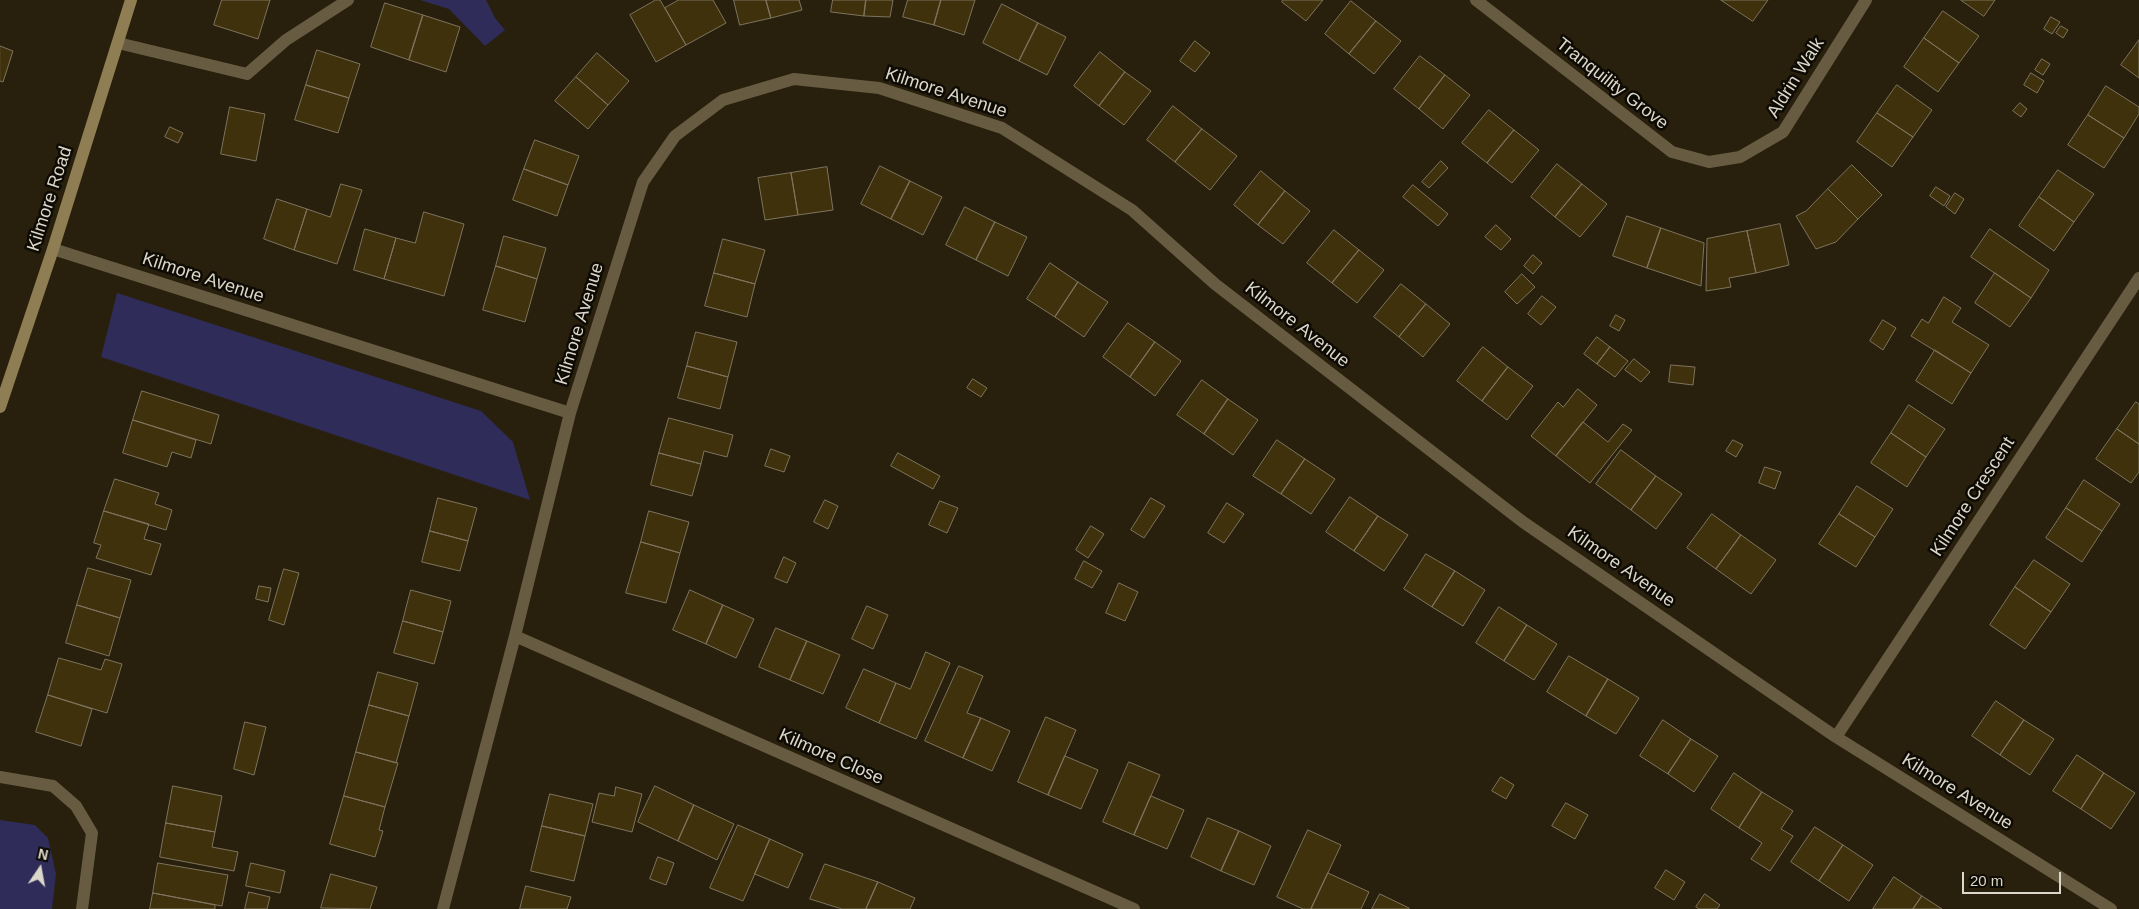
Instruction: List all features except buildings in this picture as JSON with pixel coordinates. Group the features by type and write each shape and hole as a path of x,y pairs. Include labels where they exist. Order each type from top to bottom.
{"street":[{"name":"Kilmore Road","path":"0,408 53,249 131,0"},
{"path":"118,42 247,74 286,40 348,0"},
{"name":"Tranquility Grove","path":"1476,0 1672,152 1709,162 1740,157"},
{"name":"Aldrin Walk","path":"1740,157 1783,132 1866,0"},
{"name":"Kilmore Avenue","path":"443,909 515,636 570,413 643,182 675,136 723,100 794,79 879,88 1002,128 1132,210 1215,284 1523,522 1836,737 2111,909"},
{"name":"Kilmore Avenue","path":"53,249 570,413"},
{"name":"Kilmore Crescent","path":"1836,737 2139,278"},
{"name":"Kilmore Close","path":"515,636 1134,909"},
{"path":"0,777 53,786 76,806 92,833 82,909"}],"shaded area":[{"path":"420,0 486,0 495,18 505,30 485,46 449,9"},
{"path":"117,293 481,411 513,442 530,500 101,357"},
{"path":"0,820 35,825 48,838 56,874 52,909 0,909"}]}
